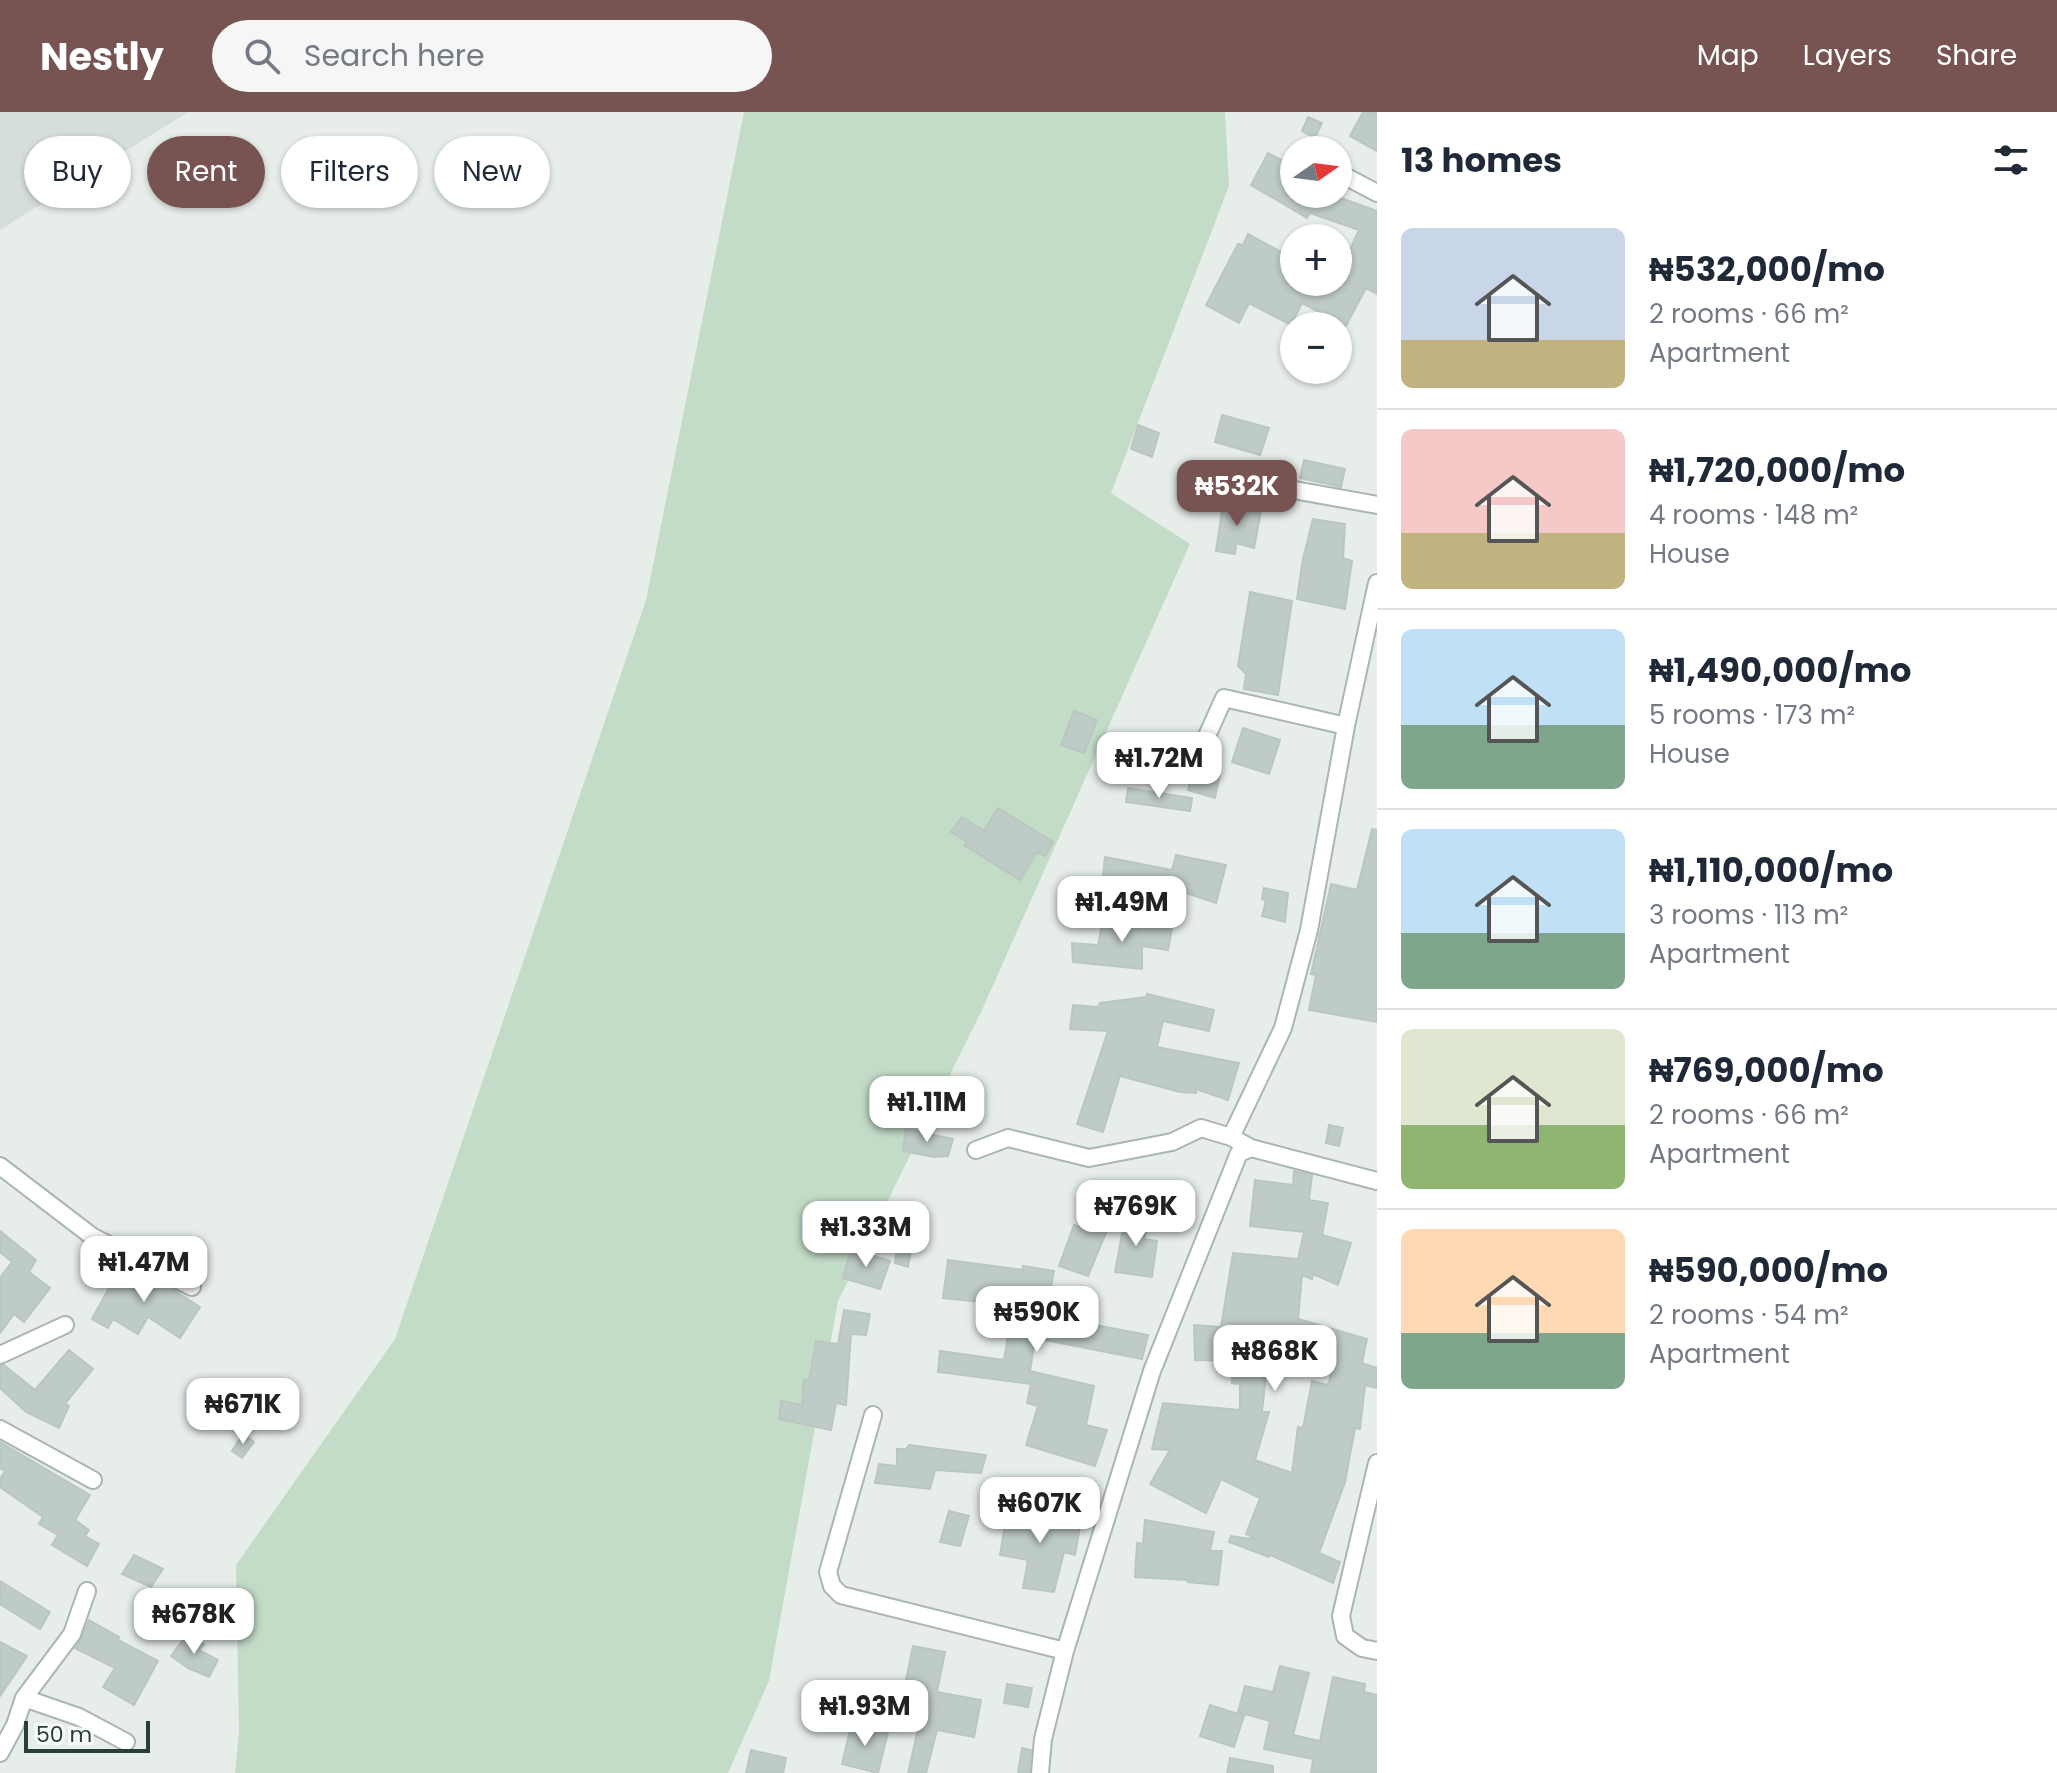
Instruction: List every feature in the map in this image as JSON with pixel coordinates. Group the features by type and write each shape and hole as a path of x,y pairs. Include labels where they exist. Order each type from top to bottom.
{"street":[{"path":"1352,180 1377,193"},
{"path":"1216,476 1377,505"},
{"path":"1231,1137 1283,1028 1309,930 1346,726 1377,583"},
{"path":"1198,756 1224,698 1346,726"},
{"path":"976,1150 1008,1138 1089,1158 1172,1142 1201,1128 1231,1137 1251,1148 1377,1181"},
{"path":"1040,1773 1043,1739 1065,1651 1152,1371 1239,1153 1251,1148"},
{"path":"0,1166 93,1237 192,1287"},
{"path":"0,1355 65,1325"},
{"path":"873,1415 828,1572 832,1586 841,1595 1065,1651"},
{"path":"0,1429 93,1480"},
{"path":"1377,1463 1341,1616 1345,1636 1362,1648 1377,1651"},
{"path":"0,1753 15,1725 24,1698 72,1634 87,1591"},
{"path":"24,1698 79,1717 126,1742"}],"shaded area":[{"path":"0,112 188,112 131,148 131,136 24,136 24,208 35,208 0,230"}],"green space":[{"path":"744,112 1225,112 1229,186 1111,493 1190,544 982,1010 838,1301 769,1681 728,1773 235,1773 239,1732 236,1565 395,1339 646,600"}],"building":[{"path":"1363,112 1377,112 1377,151 1350,136"},
{"path":"1308,117 1322,123 1316,136 1302,131"},
{"path":"1268,153 1280,159 1280,202 1251,185"},
{"path":"1352,202 1377,211 1377,294 1366,288 1352,315 1352,312 1319,312 1302,303 1298,312 1280,312 1280,319 1249,303 1239,323 1206,305 1238,244 1243,245 1248,234 1280,251 1280,296 1352,296 1352,245 1359,230 1352,228 1352,224 1342,224 1310,213 1307,218 1290,208 1352,208"},
{"path":"1222,415 1269,428 1260,455 1215,442"},
{"path":"1138,425 1159,433 1152,457 1131,449"},
{"path":"1304,460 1345,469 1341,487 1300,478"},
{"path":"1223,504 1261,511 1254,548 1236,543 1235,554 1216,551"},
{"path":"1313,519 1345,524 1343,558 1352,561 1345,609 1297,599"},
{"path":"1250,592 1292,601 1278,695 1244,689 1246,674 1238,666"},
{"path":"1074,711 1097,720 1084,753 1061,745"},
{"path":"1243,728 1280,740 1269,774 1232,762"},
{"path":"1194,767 1220,774 1215,798 1188,790"},
{"path":"1128,788 1192,798 1190,811 1126,802"},
{"path":"998,808 1053,842 1045,856 1037,852 1020,880 964,845 967,842 951,832 962,817 984,831"},
{"path":"1372,829 1377,830 1377,1022 1309,1010 1316,975 1311,974 1331,884 1357,890"},
{"path":"1176,855 1226,865 1216,903 1183,892 1179,903 1161,895 1102,885 1105,857 1172,870"},
{"path":"1264,888 1288,893 1285,922 1262,916 1266,901 1262,899"},
{"path":"1103,919 1172,928 1168,950 1142,946 1142,969 1073,962 1072,943 1098,945"},
{"path":"1147,994 1214,1010 1209,1031 1163,1021 1157,1047 1239,1063 1228,1100 1196,1089 1196,1093 1180,1092 1120,1076 1103,1132 1077,1124 1108,1031 1070,1029 1073,1005 1098,1007 1100,1003 1146,997"},
{"path":"1329,1125 1343,1128 1339,1146 1326,1143"},
{"path":"906,1129 953,1139 948,1156 933,1157 903,1151"},
{"path":"1294,1171 1312,1175 1309,1200 1328,1203 1322,1235 1351,1243 1338,1285 1313,1274 1312,1279 1302,1275 1298,1319 1367,1339 1362,1363 1377,1368 1377,1388 1365,1385 1360,1429 1355,1428 1345,1482 1319,1553 1340,1562 1333,1583 1270,1555 1229,1542 1231,1536 1258,1540 1246,1534 1260,1498 1221,1479 1206,1513 1150,1484 1170,1450 1152,1449 1163,1403 1240,1410 1240,1384 1232,1383 1233,1361 1195,1360 1194,1325 1221,1327 1233,1253 1298,1259 1304,1232 1250,1226 1255,1180 1293,1185","holes":["1288,1339 1337,1351 1328,1385 1312,1381 1303,1428 1298,1427 1292,1473 1255,1460 1269,1412 1262,1412 1267,1365 1284,1367"]},
{"path":"1087,1206 1115,1211 1088,1276 1059,1266 1074,1225 1081,1227"},
{"path":"1126,1213 1149,1217 1144,1239 1157,1241 1152,1277 1115,1272"},
{"path":"0,1231 36,1260 29,1272 50,1288 24,1322 14,1314 0,1333 0,1278 12,1262 0,1252"},
{"path":"897,1247 911,1250 908,1267 895,1263"},
{"path":"851,1249 890,1261 880,1289 843,1278"},
{"path":"948,1260 1054,1271 1045,1316 1089,1329 1090,1324 1148,1335 1142,1359 1035,1338 1030,1371 1094,1386 1086,1425 1107,1430 1095,1466 1026,1445 1038,1406 1027,1403 1031,1384 938,1372 940,1351 1004,1360 1013,1305 943,1298"},
{"path":"122,1264 200,1307 180,1338 148,1317 138,1334 113,1319 108,1328 92,1319"},
{"path":"844,1310 870,1314 866,1335 851,1334 846,1405 836,1403 831,1430 779,1419 781,1401 802,1405 804,1380 809,1381 816,1341 838,1344"},
{"path":"69,1350 93,1369 65,1404 69,1406 59,1428 26,1412 0,1388 0,1366 4,1365 35,1390"},
{"path":"243,1434 254,1442 242,1458 232,1451"},
{"path":"0,1442 90,1495 75,1520 89,1530 85,1536 99,1544 87,1566 52,1545 58,1535 39,1524 43,1517 0,1487 5,1471 0,1468"},
{"path":"909,1445 986,1455 981,1473 935,1470 930,1489 875,1483 879,1464 897,1466 897,1449 906,1449"},
{"path":"1008,1507 1042,1516 1042,1513 1081,1520 1075,1555 1064,1552 1054,1592 1023,1588 1028,1560 1000,1555"},
{"path":"949,1511 969,1516 960,1546 940,1542"},
{"path":"1145,1520 1214,1532 1210,1551 1222,1551 1218,1585 1135,1577 1137,1543 1143,1544"},
{"path":"134,1555 163,1569 151,1587 122,1574"},
{"path":"0,1581 50,1612 40,1629 0,1604"},
{"path":"89,1620 158,1661 134,1705 103,1687 115,1668 75,1648"},
{"path":"188,1633 204,1644 199,1650 218,1660 209,1677 171,1656"},
{"path":"0,1642 27,1656 0,1696"},
{"path":"913,1646 945,1652 937,1692 981,1700 974,1737 937,1730 926,1773 908,1773 921,1716 900,1710"},
{"path":"1280,1666 1309,1673 1293,1735 1320,1741 1333,1677 1365,1684 1364,1692 1377,1695 1377,1773 1311,1773 1313,1759 1264,1749 1270,1721 1238,1712 1245,1686 1273,1692"},
{"path":"1007,1684 1032,1688 1028,1707 1004,1703"},
{"path":"1210,1705 1244,1716 1234,1747 1200,1736"},
{"path":"852,1722 888,1732 878,1773 842,1764"},
{"path":"1022,1748 1031,1750 1029,1773 1018,1773"},
{"path":"751,1750 786,1758 783,1773 746,1773"},
{"path":"1230,1758 1273,1766 1273,1773 1227,1773"}]}
